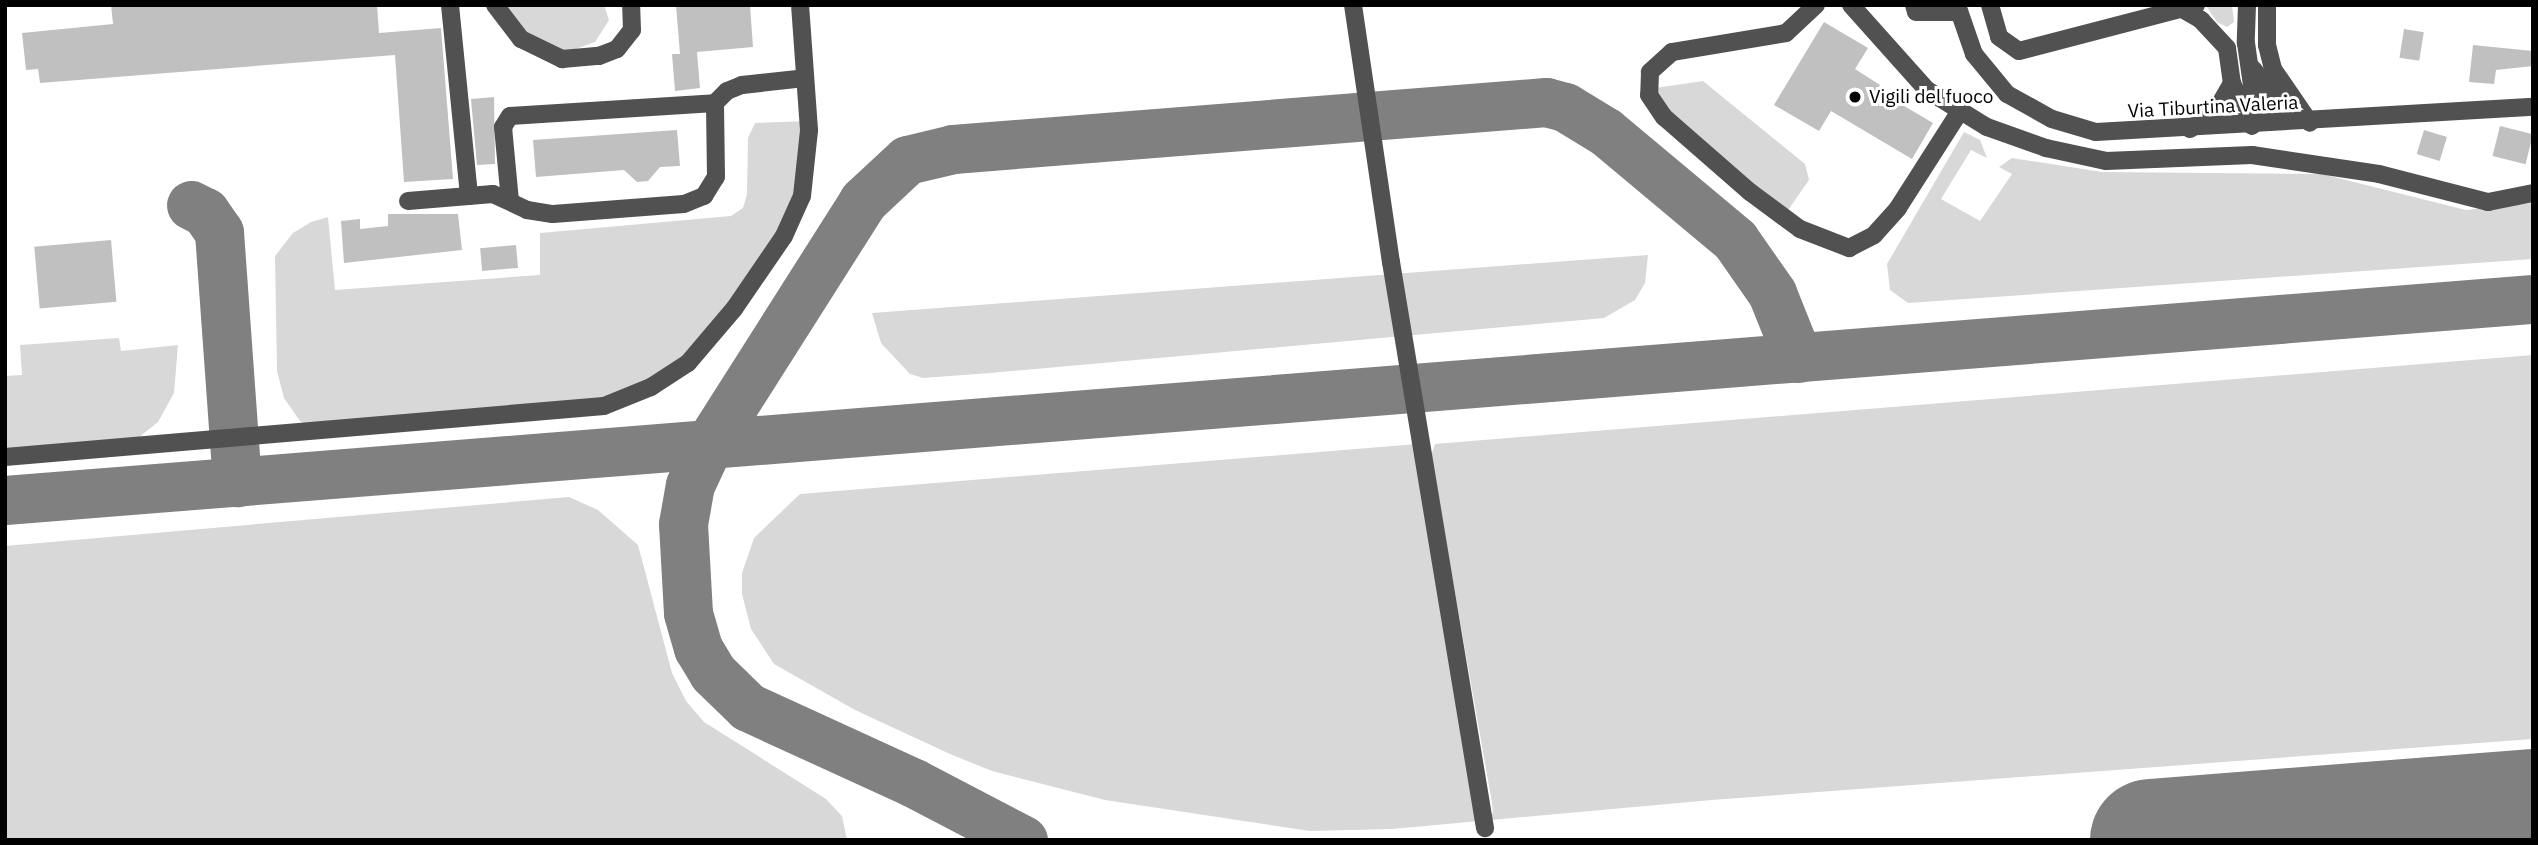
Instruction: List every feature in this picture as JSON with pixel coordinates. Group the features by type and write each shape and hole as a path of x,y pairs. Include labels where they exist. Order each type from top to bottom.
{"street":[{"path":"450,5 470,196"},
{"path":"495,5 521,39 562,59 599,56 617,49 632,30 631,5"},
{"path":"5,457 604,407 651,387 688,363 734,309 784,236 806,179 809,130 800,5"},
{"path":"1353,5 1391,262 1485,828"},
{"path":"1816,5 1786,33 1672,52 1650,72 1649,95 1664,117 1750,192 1800,229 1849,248 1874,235 1898,208 1960,111"},
{"path":"1851,5 1927,90 1987,127 2046,148 2106,160 2252,155 2379,174 2488,202 2533,193"},
{"path":"1914,5 1916,12 1958,9"},
{"path":"1990,5 1999,37 2019,51 2190,8 2227,48 2232,83 2252,126"},
{"path":"2267,5 2267,45 2273,69 2310,123"},
{"name":"Via Tiburtina Valeria","path":"1958,9 1974,54 1989,76 2028,108 2096,132 2310,123 2533,107"},
{"path":"2245,10 2253,69 2252,126"},
{"path":"2253,69 2277,100 2310,123"},
{"path":"510,201 503,127 510,116 715,103 727,91 742,85 805,78"},
{"path":"2190,129 2217,109 2232,83"},
{"path":"408,201 493,194 553,214 684,204 704,196 718,166 715,103"}],"shaded area":[{"path":"501,5 604,5 609,20 595,42 570,51 552,49 519,31"},
{"path":"2232,5 2234,22 2227,27 2217,22 2206,6"},
{"path":"1703,81 1805,164 1809,180 1786,213 1665,109 1655,88"},
{"path":"807,121 804,182 779,241 686,360 601,405 311,427 300,421 284,398 277,371 275,256 293,233 311,222 328,217 335,290 540,275 540,233 731,216 743,208 747,194 748,138 755,123"},
{"path":"1964,132 1980,140 1987,158 1971,150 1941,199 1980,221 2012,174 1999,167 2012,158 2102,172 2322,174 2466,210 2533,203 2533,259 1908,303 1890,290 1887,264"},
{"path":"1648,255 1645,283 1635,300 1604,318 990,373 923,378 910,374 881,343 872,313"},
{"path":"119,338 121,351 178,345 174,393 158,422 133,442 5,450 5,376 22,375 20,345"},
{"path":"2533,355 2533,739 1712,800 1392,829 1310,831 1105,800 992,771 950,754 855,710 774,664 751,629 742,594 742,573 754,538 800,494 1417,444 1488,816 1493,813 1492,803 1431,456 1435,444"},
{"path":"569,497 598,510 638,545 672,673 686,701 704,722 826,799 842,816 847,840 5,840 5,546"}],"building":[{"path":"111,5 377,5 379,33 441,28 453,179 404,182 395,55 40,83 38,69 26,70 22,33 113,24"},
{"path":"676,5 750,5 753,47 697,52 700,88 675,91 672,54 680,54"},
{"path":"1824,22 1868,48 1855,69 1880,85 1877,90 1933,123 1912,159 1831,111 1819,131 1774,105"},
{"path":"2404,29 2424,32 2419,61 2399,58"},
{"path":"2473,45 2533,51 2533,66 2496,70 2494,84 2469,82"},
{"path":"494,97 495,164 477,165 471,99"},
{"path":"2500,126 2533,134 2525,164 2493,156"},
{"path":"677,130 680,166 660,167 648,181 637,182 624,170 536,177 533,140"},
{"path":"2424,130 2447,137 2440,161 2417,154"},
{"path":"388,214 458,214 462,250 344,263 341,221 360,219 360,229 388,226"},
{"path":"111,240 116,302 40,308 34,247"},
{"path":"516,245 518,268 482,271 480,248"}],"taxiway":[{"path":"1023,840 914,783 748,707 713,673 698,648 688,613 683,524 690,485 709,444 863,201 907,160 953,149 1546,102 1565,107 1606,132 1735,240 1772,293 1798,358"},
{"path":"191,205 205,212 219,232 237,482"},
{"path":"5,500 2533,299"}],"runway":[{"path":"2151,840 2533,810"}],"place":[{"name":"Vigili del fuoco","path":"1855,97"}]}
